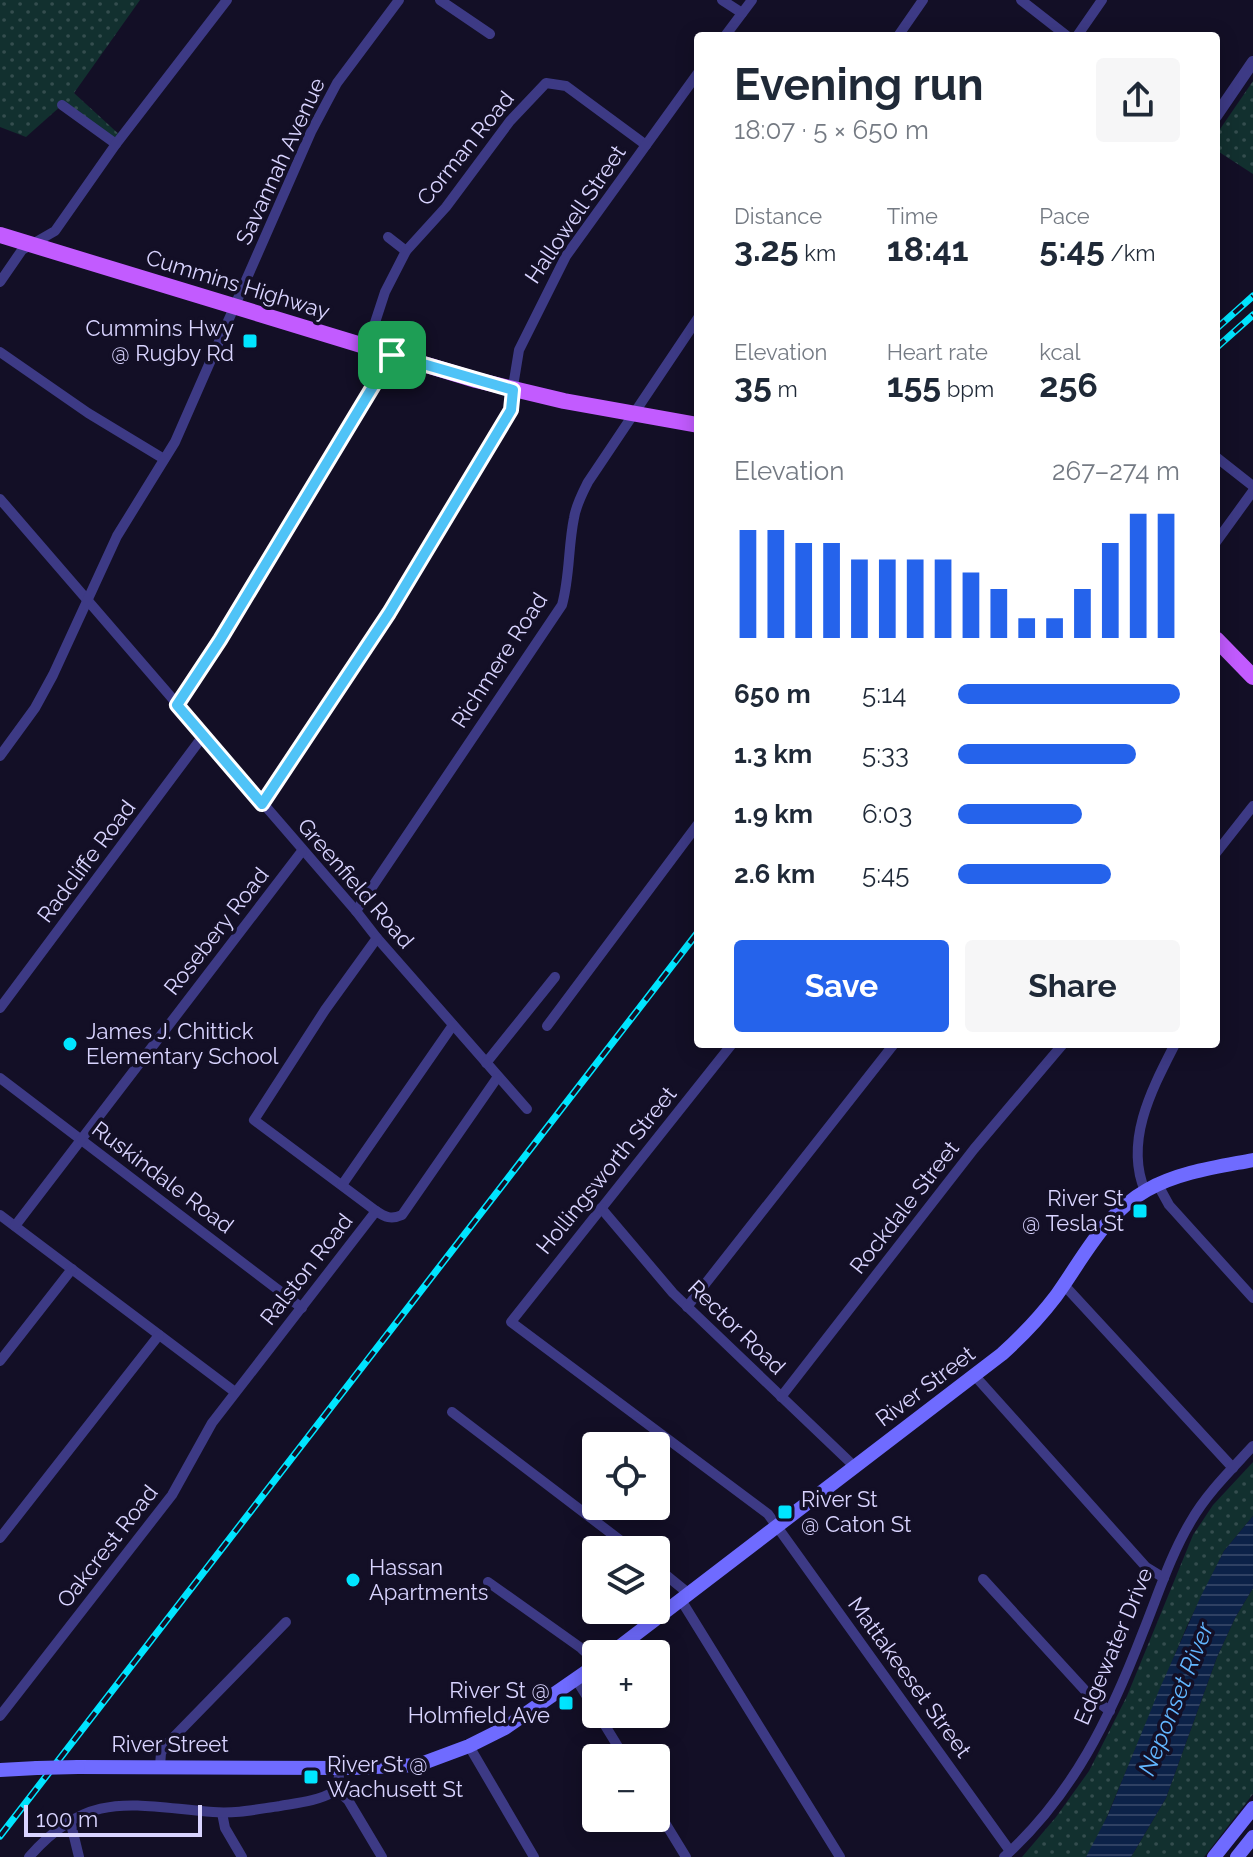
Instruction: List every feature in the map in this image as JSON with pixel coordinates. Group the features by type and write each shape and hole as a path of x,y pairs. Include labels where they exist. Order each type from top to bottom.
{"main road":[{"name":"Cummins Highway","path":"0,235 513,390 694,424"},
{"path":"1220,644 1253,677"},
{"name":"River Street","path":"628,1640 975,1376 1026,1332 1064,1285 1102,1227 1119,1209 1151,1188 1190,1173 1253,1160"},
{"name":"River Street","path":"0,1770 160,1766 408,1767 469,1746 521,1718 582,1674"},
{"path":"1214,1857 1253,1808"},
{"path":"1237,1857 1253,1837"}],"street":[{"path":"0,282 22,250 55,231 116,144 227,0"},
{"name":"Savannah Avenue","path":"0,756 35,708 117,536 175,442 311,132 337,83 399,0"},
{"path":"440,0 490,34"},
{"path":"722,0 742,13"},
{"path":"728,32 752,0"},
{"path":"901,32 923,0"},
{"path":"1021,0 1062,32"},
{"path":"1080,32 1102,0"},
{"path":"1220,110 1253,62"},
{"name":"Hallowell Street","path":"262,804 389,613 508,417 519,350 566,256 694,79"},
{"name":"Corman Road","path":"367,347 385,292 406,251 446,207 510,121 546,83 566,86 646,145"},
{"path":"62,105 116,144"},
{"path":"388,237 406,251"},
{"name":"Richmere Road","path":"356,911 562,605 567,588 573,518 578,502 632,414 694,324"},
{"path":"0,352 88,413 164,459"},
{"path":"177,705 220,640 392,355"},
{"path":"1220,460 1253,488 1220,536"},
{"name":"Greenfield Road","path":"1,502 527,1109"},
{"name":"Radcliffe Road","path":"0,1008 203,736"},
{"path":"1220,848 1253,806"},
{"path":"547,1026 694,829"},
{"name":"Rosebery Road","path":"15,1226 302,851"},
{"path":"376,1211 254,1120 325,1010 377,938"},
{"path":"486,1063 555,977"},
{"path":"342,1185 453,1025"},
{"name":"Hollingsworth Street","path":"511,1322 729,1048"},
{"path":"687,1307 891,1048"},
{"name":"Rockdale Street","path":"781,1397 974,1149 1060,1048"},
{"path":"1171,1048 1138,1127 1138,1172 1253,1298"},
{"name":"Ruskindale Road","path":"0,1078 302,1308"},
{"name":"Ralston Road","path":"235,1392 376,1211 390,1218 402,1215 497,1078"},
{"name":"Rector Road","path":"601,1208 653,1272 687,1307 854,1466"},
{"path":"0,1215 235,1392"},
{"path":"0,1361 72,1269"},
{"path":"1064,1285 1233,1468"},
{"name":"Mattakeeset Street","path":"511,1322 763,1510 778,1525 1007,1854"},
{"path":"0,1538 159,1335"},
{"path":"975,1376 1146,1567 1164,1578"},
{"name":"Oakcrest Road","path":"0,1716 172,1495 202,1439 235,1392"},
{"path":"452,1412 615,1536"},
{"name":"Edgewater Drive","path":"1007,1854 1022,1842 1066,1789 1110,1711 1190,1523 1253,1446"},
{"path":"983,1579 1092,1698 1110,1711"},
{"path":"670,1581 685,1596 840,1857"},
{"path":"488,1582 582,1649"},
{"path":"160,1766 165,1746 286,1622"},
{"path":"576,1679 582,1688"},
{"path":"469,1746 534,1857"},
{"path":"29,1857 49,1835 70,1820 97,1810 138,1804 222,1813 305,1801 330,1794 336,1789 340,1767"},
{"path":"336,1789 348,1800 382,1857"},
{"path":"222,1813 225,1828 242,1857"},
{"path":"70,1820 79,1857"},
{"path":"670,1831 686,1857"}],"green space":[{"path":"0,0 140,0 74,93 122,137 116,144 62,105 26,137 0,127"},
{"path":"1253,81 1253,174 1220,153 1220,129"},
{"path":"1253,1462 1253,1516 1224,1551 1187,1626 1098,1838 1086,1857 1022,1857 1089,1771 1127,1696 1193,1535 1213,1505"},
{"path":"1253,1588 1253,1794 1204,1857 1131,1857 1166,1798 1217,1657"}],"water":[{"name":"Neponset River","path":"1253,1516 1253,1588 1217,1657 1166,1798 1131,1857 1086,1857 1108,1815 1201,1596 1224,1551"}],"railway":[{"path":"1220,325 1253,296"},
{"path":"1220,344 1253,315"},
{"path":"0,1836 694,937"}],"place":[{"name":"Cummins Hwy @ Rugby Rd","path":"250,341"},
{"name":"James J. Chittick Elementary School","path":"70,1044"},
{"name":"River St @ Tesla St","path":"1140,1211"},
{"name":"River St @ Caton St","path":"785,1512"},
{"name":"Hassan Apartments","path":"353,1580"},
{"name":"River St @ Holmfield Ave","path":"566,1703"},
{"name":"River St @ Wachusett St","path":"311,1777"}],"route":[{"path":"392,355 513,390 511,410 389,613 262,804 177,705 220,640 392,355"}]}
